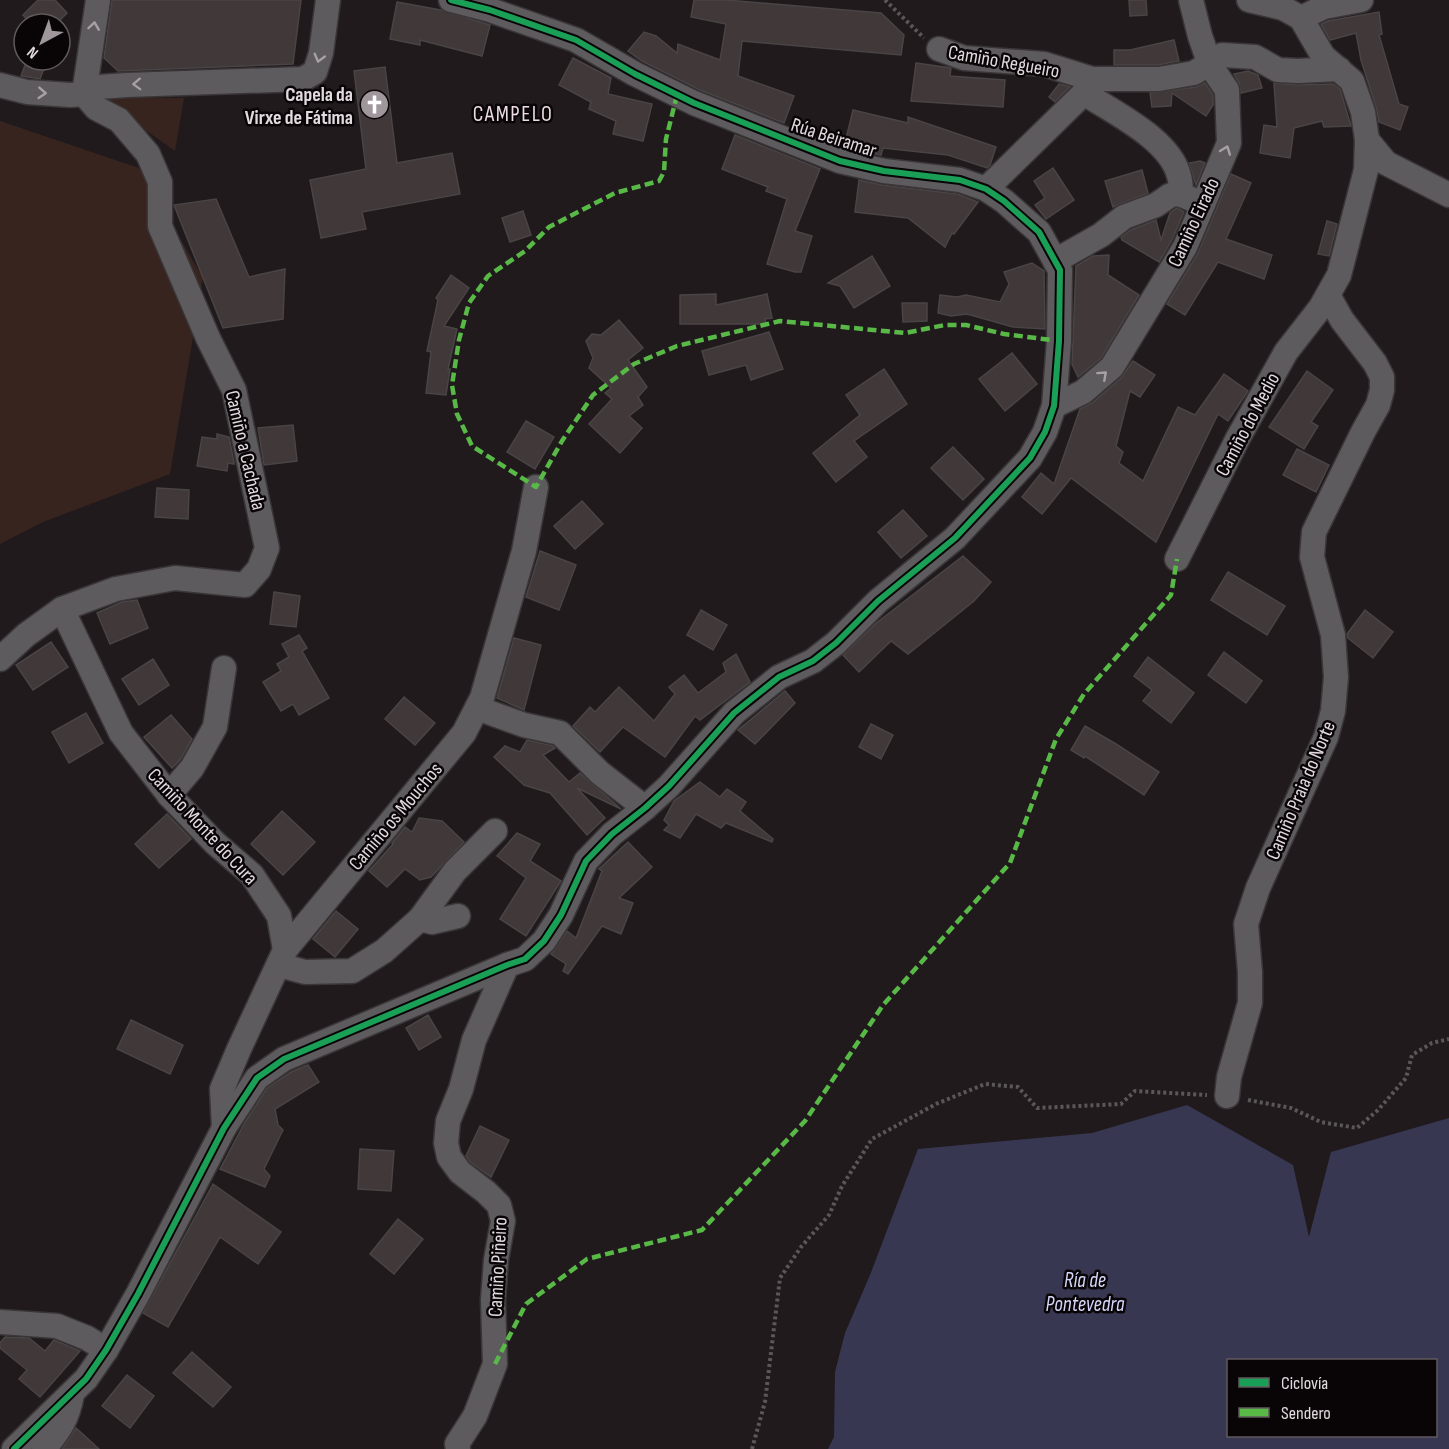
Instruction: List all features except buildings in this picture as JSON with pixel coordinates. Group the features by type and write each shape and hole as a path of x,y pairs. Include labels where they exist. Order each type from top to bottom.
{"street":[{"path":"84,94 98,0"},
{"path":"0,85 27,92 84,94 99,87 127,85 303,80 315,72 321,53 328,0"},
{"name":"Rúa Beiramar","path":"14,1449 86,1379 106,1350 225,1128 257,1077 284,1059 525,959 544,941 561,915 586,861 612,834 669,786 734,713 779,677 813,660 836,643 878,601 954,538 1030,458 1045,432 1054,406 1059,341 1060,270 1039,232 1004,201 986,189 960,180 884,171 840,160 694,103 635,74 576,40 501,13 451,0"},
{"name":"Camiño Eirado","path":"1054,406 1083,392 1112,367 1185,247 1229,143 1227,90 1210,65 1191,0"},
{"path":"1249,0 1282,8 1301,18 1324,8 1361,0"},
{"name":"Camiño do Medio","path":"1177,559 1238,438 1286,352 1328,295 1339,275 1366,170 1363,112 1352,81 1323,56 1301,18"},
{"name":"Camiño Regueiro","path":"939,49 964,58 1044,64 1088,86 1194,73 1222,56 1255,57 1278,70 1339,69"},
{"path":"986,189 1088,86 1156,141 1173,160 1180,176 1181,195"},
{"name":"Camiño a Cachada","path":"62,609 116,589 175,578 245,585 259,569 267,548 234,390 208,338 160,226 160,182 148,154 119,120 96,108 84,94"},
{"path":"1366,140 1386,163 1449,195"},
{"path":"1055,261 1101,235 1124,218 1156,205 1169,196 1177,194 1203,204"},
{"name":"Camiño Praia do Norte","path":"1227,1096 1229,1077 1250,1003 1246,924 1258,888 1326,737 1333,711 1336,677 1332,635 1312,557 1314,532 1378,405 1382,390 1382,376 1375,363 1357,342 1328,295"},
{"name":"Camiño os Mouchos","path":"225,1128 222,1089 282,958 464,733 482,698 524,551 536,487"},
{"path":"0,659 26,635 62,609"},
{"name":"Camiño Monte do Cura","path":"62,609 121,733 169,795 215,843 252,875 279,916 282,958"},
{"path":"169,795 192,768 215,728 224,668"},
{"path":"477,708 524,725 560,733 600,773 645,808"},
{"path":"282,958 304,972 352,971 384,951 420,919 456,871 495,831"},
{"path":"420,919 432,922 458,916"},
{"name":"Camiño Piñeiro","path":"458,1449 457,1444 476,1416 495,1364 493,1300 496,1260 503,1221 499,1205 460,1172 449,1157 446,1143 448,1121 474,1040 507,965"},
{"path":"0,1322 57,1326 87,1338 106,1350"},
{"path":"44,1449 62,1428 73,1392"}],"path":[{"path":"885,0 939,49"},
{"path":"752,1449 765,1402 780,1278 801,1247 829,1215 842,1186 872,1139 936,1104 985,1084 1018,1087 1037,1108 1121,1104 1135,1091 1227,1096 1290,1108 1321,1122 1357,1128 1378,1110 1406,1078 1412,1055 1432,1043 1449,1039"}],"shaded area":[{"path":"100,98 184,98 175,151"},
{"path":"0,121 139,168 203,278 170,474 43,522 0,544"}],"water":[{"name":"Ría de Pontevedra","path":"1187,1105 1293,1165 1309,1237 1331,1152 1449,1118 1449,1449 828,1449 834,1437 835,1372 845,1333 870,1275 918,1149 1092,1133"}],"marked path":[{"path":"677,95 666,139 664,172 659,181 615,193 549,227 525,251 488,276 469,303 459,340 452,385 457,414 472,446 536,487 562,441 593,395 634,364 677,346 780,321 905,333 945,325 966,325 1004,334 1059,341"},
{"path":"495,1364 526,1304 587,1259 702,1230 805,1121 883,1005 1010,863 1056,739 1084,694 1171,595 1177,559"}],"cycle path":[{"path":"14,1449 86,1379 106,1350 138,1294 224,1128 257,1078 284,1059 525,959 544,941 561,915 586,861 612,834 669,786 734,713 779,677 813,661 836,643 878,601 955,538 1030,458 1045,432 1054,406 1059,341 1060,270 1039,232 1004,201 986,189 960,180 884,171 840,161 694,103 635,74 576,40 490,10 451,0"}],"place":[{"name":"Capela da Virxe de Fátima","path":"374,105"}],"district":[{"name":"CAMPELO","path":"513,113"}]}
